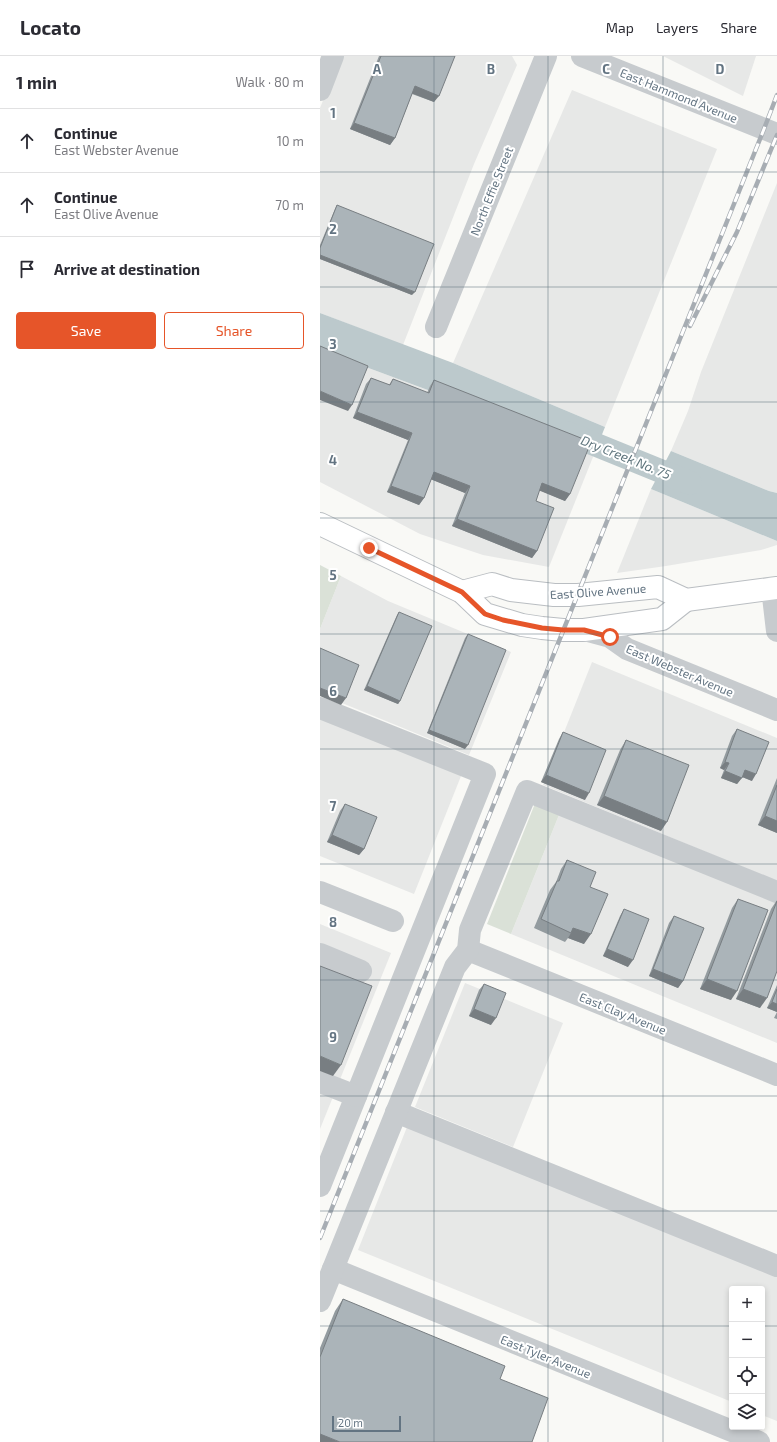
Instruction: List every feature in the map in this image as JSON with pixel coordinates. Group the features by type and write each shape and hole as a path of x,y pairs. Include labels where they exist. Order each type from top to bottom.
{"main road":[{"path":"320,524 462,592 485,614 503,620 542,628 584,630 662,619 686,600 774,588"},
{"name":"East Olive Avenue","path":"462,592 492,584 518,591 554,596 658,587 686,600"}],"street":[{"path":"320,90 333,56"},
{"name":"North Effie Street","path":"436,327 546,56"},
{"name":"East Hammond Avenue","path":"582,56 608,61 777,134"},
{"path":"774,588 777,630"},
{"name":"East Webster Avenue","path":"584,630 610,637 627,649 777,710"},
{"path":"320,708 485,774 320,1186"},
{"path":"320,1301 455,967 468,950 470,930 528,791 777,892"},
{"path":"320,892 393,921"},
{"name":"East Clay Avenue","path":"468,950 777,1075"},
{"path":"320,954 362,971"},
{"path":"320,1082 356,1096"},
{"path":"396,1112 777,1266"},
{"name":"East Tyler Avenue","path":"333,1269 759,1442"}],"shaded area":[{"path":"341,56 512,56 517,65 474,164 403,345 320,313 320,108"},
{"path":"663,56 756,56 743,96"},
{"path":"572,90 717,149 605,427 453,363"},
{"path":"777,183 777,493 671,451"},
{"path":"320,313 453,363 605,427 595,452 320,350"},
{"path":"320,350 595,452 549,567 483,555 420,534 320,482"},
{"path":"671,451 777,493 777,541 651,489"},
{"path":"651,489 777,541 777,545 761,550 617,573"},
{"path":"320,565 341,576 320,629"},
{"path":"341,576 388,601 511,652 469,755 320,694 320,629"},
{"path":"592,662 777,738 777,881 543,785"},
{"path":"320,712 463,771 414,894 320,856"},
{"path":"536,801 561,810 511,934 487,924"},
{"path":"561,810 777,899 777,1043 511,934"},
{"path":"320,924 391,953 320,1129"},
{"path":"465,983 563,1023 513,1147 415,1107"},
{"path":"409,1122 777,1272 777,1421 765,1416 765,1286 729,1286 729,1401 358,1250"}],"building":[{"path":"381,56 455,56 439,96 415,86 395,138 354,123"},
{"path":"337,205 434,244 415,292 320,255 320,248"},
{"path":"320,346 368,366 352,405 320,391"},
{"path":"371,378 390,385 393,379 429,393 434,380 591,442 570,494 542,483 536,501 554,508 537,551 457,519 470,486 434,472 424,498 391,486 412,433 357,412"},
{"path":"399,612 432,626 400,701 367,686"},
{"path":"468,634 506,650 468,745 429,730"},
{"path":"320,648 359,665 346,698 320,688"},
{"path":"737,729 769,742 756,774 745,770 742,778 725,771 729,763 725,762"},
{"path":"563,732 606,750 589,793 546,775"},
{"path":"626,740 689,765 667,822 604,796"},
{"path":"777,785 777,821 765,816"},
{"path":"345,804 377,817 364,849 332,835"},
{"path":"567,860 596,872 590,887 608,894 591,934 573,928 571,933 541,919"},
{"path":"738,899 768,910 737,991 707,979"},
{"path":"777,901 777,971 767,998 743,989"},
{"path":"624,909 649,919 633,960 607,949"},
{"path":"674,916 704,928 683,981 653,969"},
{"path":"320,966 372,986 341,1065 320,1056"},
{"path":"484,984 506,993 496,1018 474,1009"},
{"path":"777,989 777,1004 772,1002"},
{"path":"343,1299 505,1366 500,1379 548,1398 532,1442 340,1442 320,1434 320,1357"}],"waterway":[{"name":"Dry Creek No. 75","path":"567,433 690,483"}],"railway":[{"path":"320,1238 777,95"},
{"path":"690,326 737,232 777,135"}],"route":[{"path":"369,548 462,592 485,614 503,620 542,628 584,630 610,637"}]}
